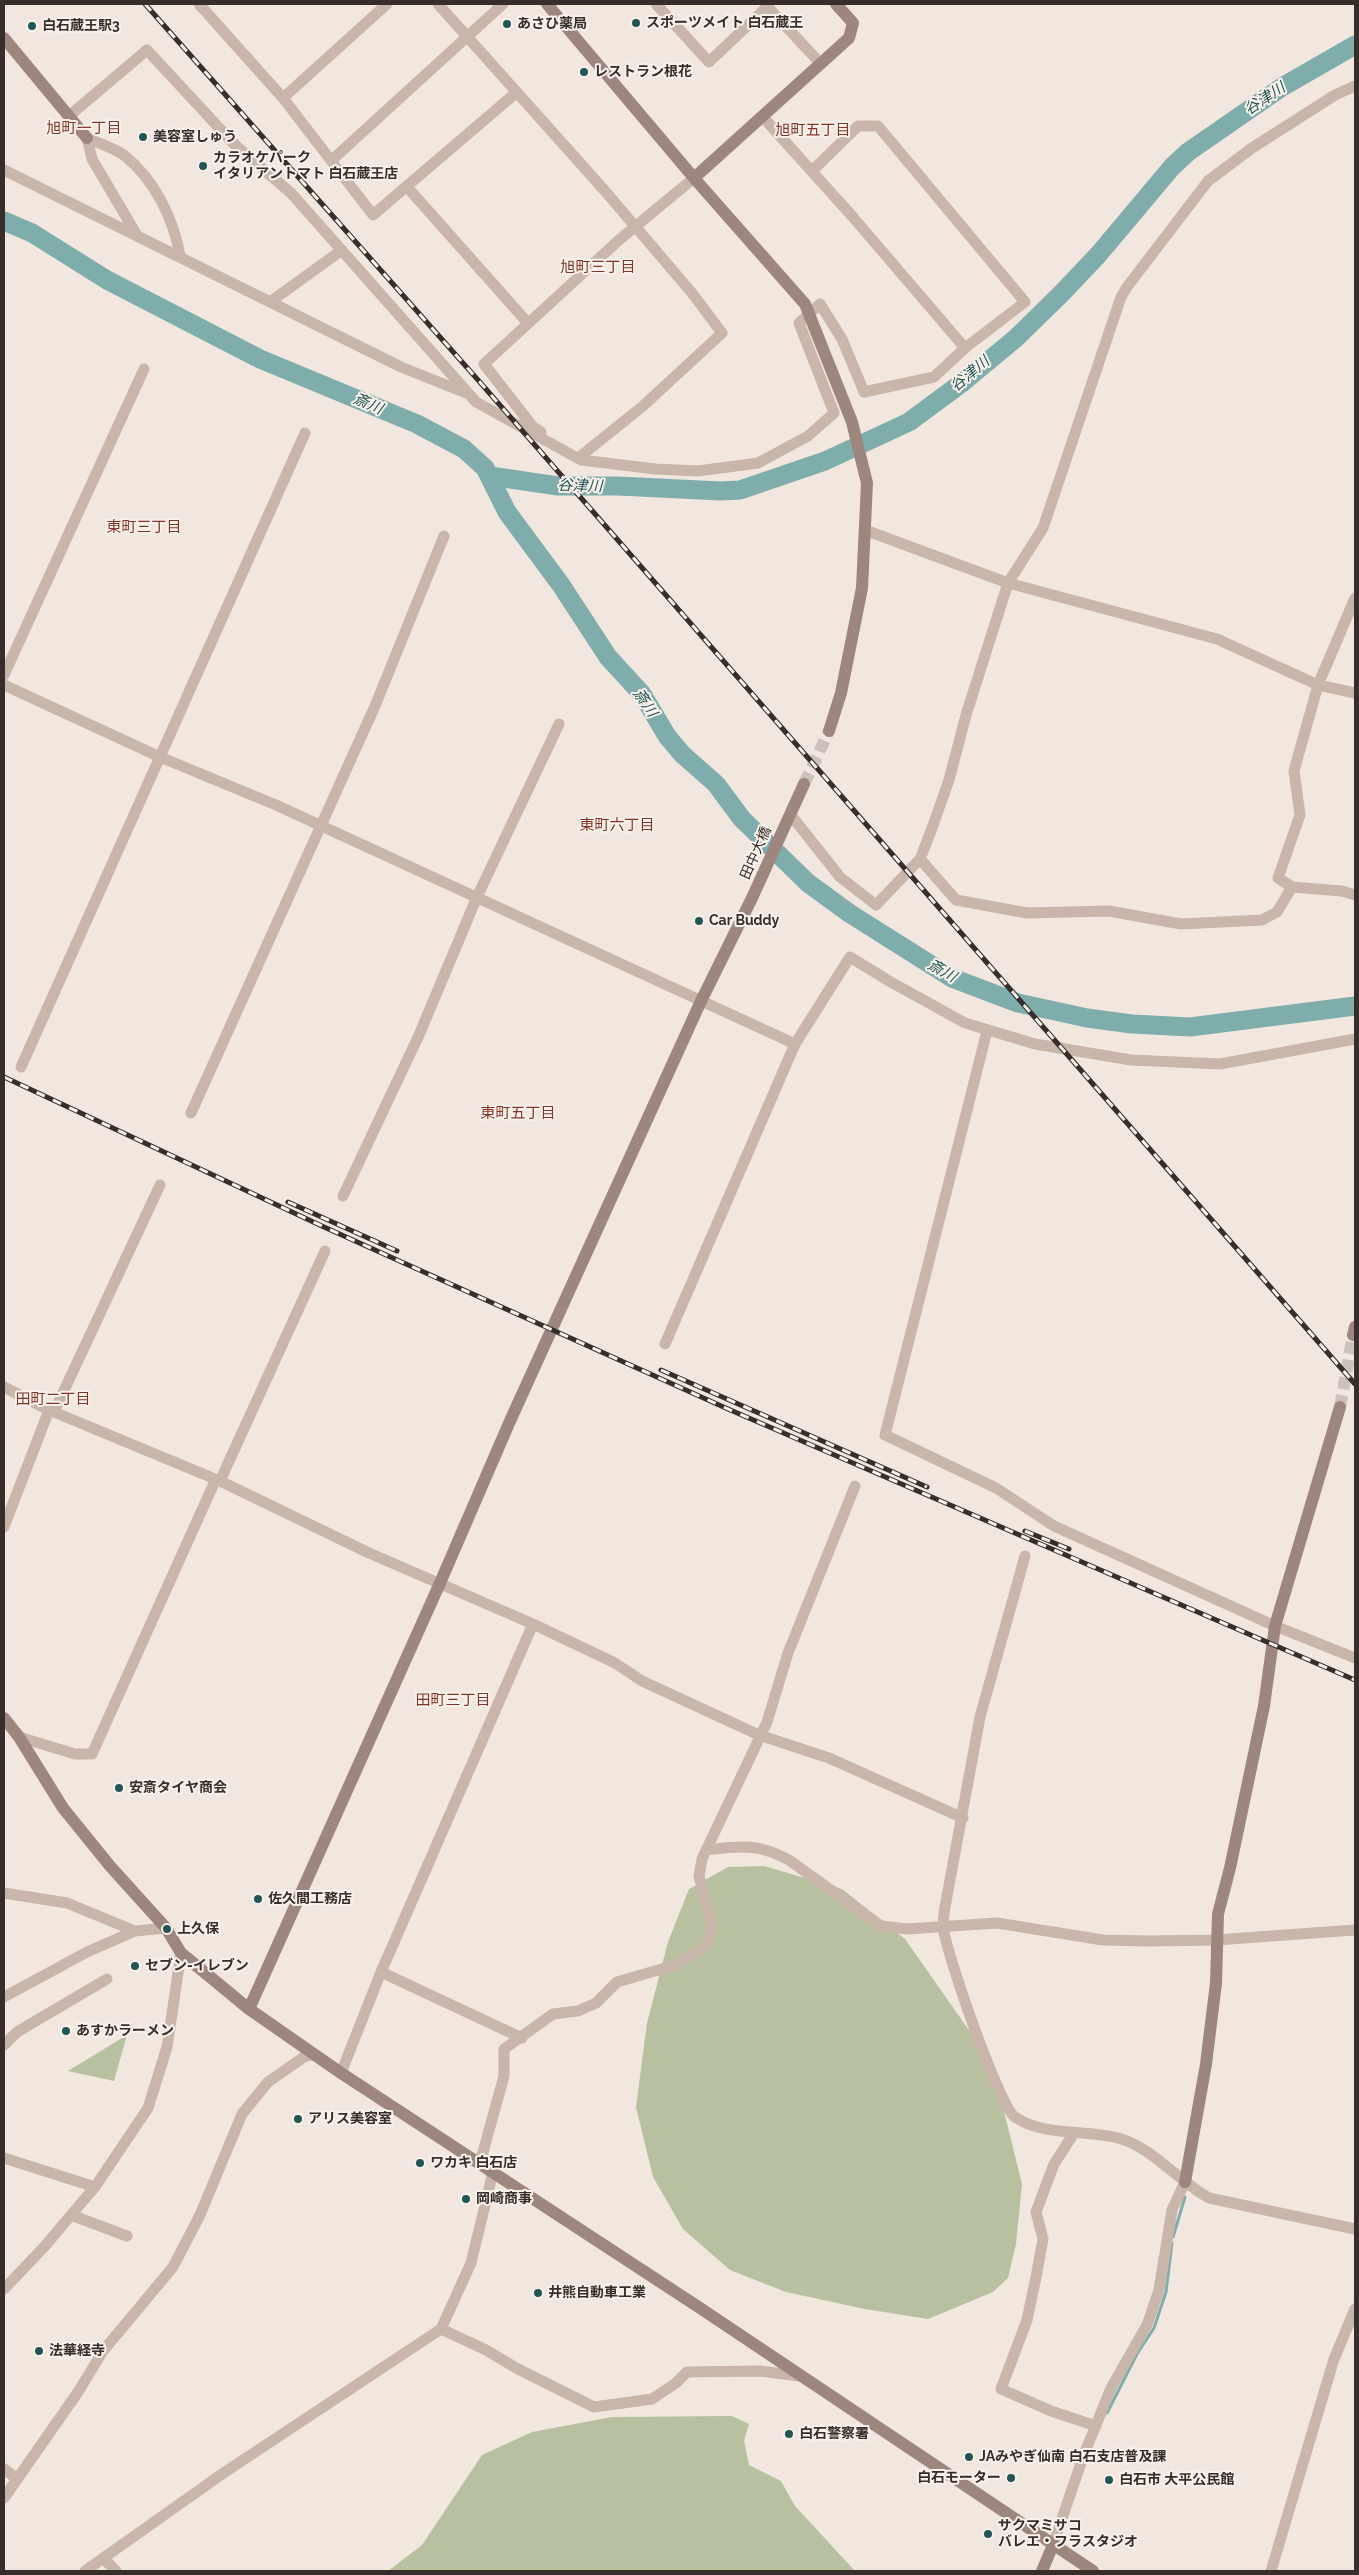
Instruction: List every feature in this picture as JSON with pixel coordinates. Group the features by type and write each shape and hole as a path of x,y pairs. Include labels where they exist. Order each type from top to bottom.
{"street":[{"path":"199,4 283,98 373,215 408,188 451,147 517,92"},
{"path":"283,98 387,4"},
{"path":"438,4 635,227 692,293 722,332 643,406 582,458"},
{"path":"332,160 466,36 504,4"},
{"path":"547,4 694,178 805,304 852,422 866,483 862,588 841,693 829,731"},
{"path":"656,4 709,62 766,5 821,64"},
{"path":"582,458 533,427 484,364 527,322 694,178 849,38 854,29 854,23 836,4"},
{"path":"4,38 87,138 92,159 138,236"},
{"path":"69,116 147,50 235,145 291,193 476,402 582,458 664,469 698,471 758,463 808,436 834,413 799,323 820,304 842,339 864,392 934,377 965,348 1025,302 878,126 858,126 812,172"},
{"path":"788,817 840,877 876,906 920,859 949,780 966,715 1008,583 1043,528 1127,287 1208,182 1252,148 1340,92 1355,86"},
{"path":"762,116 965,348"},
{"path":"87,138 124,155 148,180 174,228 180,256"},
{"path":"5,170 401,367 469,395"},
{"path":"408,188 527,322"},
{"path":"270,302 342,250"},
{"path":"4,675 144,369"},
{"path":"21,1067 206,650 305,433"},
{"path":"865,530 1008,583 1217,639 1318,685 1355,693"},
{"path":"191,1113 319,826 375,706 444,536"},
{"path":"1355,598 1318,685 1294,771 1300,815 1278,878 1292,887 1342,891 1355,895"},
{"path":"4,684 160,757 206,774 477,897 795,1044"},
{"path":"343,1196 419,1035 477,897 559,724"},
{"name":"田中大橋","path":"249,2008 440,1583 510,1421 701,1001 752,898 804,784"},
{"path":"920,859 956,900 1027,913 1109,911 1181,924 1262,920 1276,912 1292,887"},
{"path":"665,1344 795,1044 850,957 965,1023 1034,1044 1131,1060 1220,1064 1355,1039"},
{"path":"987,1030 885,1435 996,1488 1054,1526 1276,1626 1355,1658"},
{"path":"4,1527 52,1411 160,1185"},
{"path":"19,1737 75,1754 92,1754 325,1251"},
{"path":"4,1387 52,1411 217,1481 368,1553 533,1624 615,1662 642,1681 759,1735 830,1758 963,1818"},
{"path":"1042,2571 1054,2545 1111,2388 1147,2325 1159,2290 1172,2210 1185,2182 1206,2064 1216,1982 1218,1914 1230,1868 1264,1706 1276,1626 1340,1406"},
{"path":"480,2163 504,2076 504,2049 522,2038 553,2014 578,2011 596,2003 617,1982 672,1966 701,1950 708,1942 712,1926 699,1876 702,1859 759,1735 767,1722 788,1653 855,1486"},
{"path":"1025,1556 980,1717 963,1818 944,1907 943,1927 964,2000 1003,2100 1012,2116 1027,2124 1074,2133 1118,2138 1135,2144 1209,2198 1355,2229"},
{"path":"341,2073 381,1972 533,1624"},
{"path":"4,1718 19,1737 63,1808 110,1866 166,1928 181,1953 249,2008 341,2073 480,2163 1093,2571"},
{"path":"706,1850 753,1846 774,1852 789,1860 882,1926 907,1929 997,1923 1103,1940 1216,1940 1355,1930"},
{"path":"4,1893 68,1903 135,1931"},
{"path":"4,1997 87,1952 135,1931 166,1928"},
{"path":"4,2289 45,2246 95,2187 148,2108 167,2047 181,1953"},
{"path":"381,1972 522,2038"},
{"path":"4,2045 18,2032 107,1979"},
{"path":"4,2498 16,2478 78,2392 103,2351 173,2267 200,2215 242,2114 268,2082 304,2057 314,2054"},
{"path":"1074,2133 1054,2164 1036,2212 1044,2239 1027,2320 1000,2388 1051,2411 1096,2426"},
{"path":"4,2158 95,2187"},
{"path":"85,2571 222,2474 441,2329 471,2263 493,2172"},
{"path":"71,2215 127,2236"},
{"path":"1271,2571 1334,2359 1355,2309"},
{"path":"441,2329 486,2350 518,2369 594,2407 652,2399 676,2384 687,2372 760,2371 799,2376"},
{"path":"4,2469 16,2478"},
{"path":"104,2559 116,2571"}],"green space":[{"path":"764,1866 842,1889 905,1939 992,2063 1022,2184 1016,2244 1008,2278 993,2292 928,2319 865,2309 786,2292 730,2270 683,2229 653,2177 636,2107 647,2023 668,1942 689,1889 728,1867"},
{"path":"127,2035 114,2081 68,2071"},
{"path":"732,2416 749,2424 744,2441 749,2465 781,2481 795,2506 855,2571 388,2571 422,2545 482,2455 532,2432 612,2417"}],"waterway":[{"name":"谷津川","path":"490,476 558,486 740,490 825,461 909,422 963,382 1016,338 1098,255 1172,167 1188,152 1282,87 1355,45"},
{"name":"斎川","path":"4,221 32,233 107,280 260,359 417,424 464,449 485,468 507,512 561,585 608,657 642,694 667,736 682,754 716,784 742,819 808,883 849,913 952,978 1018,1003 1087,1018 1132,1024 1190,1027 1355,1006"},
{"path":"1173,2237 1185,2197"},
{"path":"1107,2413 1137,2354 1154,2328 1166,2292 1172,2243"}],"tunnel":[{"path":"804,784 829,731"},
{"path":"1340,1407 1353,1335"}],"railway":[{"path":"145,4 478,380 1355,1384"},
{"path":"4,1077 324,1227 728,1409 1355,1680"},
{"path":"288,1202 397,1251"},
{"path":"661,1370 927,1487"},
{"path":"1025,1531 1069,1549"}],"place":[{"name":"スポーツメイト 白石蔵王","path":"636,23"},
{"name":"あさひ薬局","path":"507,24"},
{"name":"白石蔵王駅3","path":"32,26"},
{"name":"レストラン根花","path":"584,72"},
{"name":"美容室しゅう","path":"143,137"},
{"name":"カラオケパーク イタリアントマト 白石蔵王店","path":"203,166"},
{"name":"Car Buddy","path":"699,921"},
{"name":"安斎タイヤ商会","path":"119,1788"},
{"name":"佐久間工務店","path":"258,1899"},
{"name":"上久保","path":"167,1929"},
{"name":"セブン-イレブン","path":"135,1966"},
{"name":"あすかラーメン","path":"66,2031"},
{"name":"アリス美容室","path":"298,2119"},
{"name":"ワカキ 白石店","path":"420,2163"},
{"name":"岡崎商事","path":"466,2199"},
{"name":"井熊自動車工業","path":"538,2293"},
{"name":"法華経寺","path":"39,2351"},
{"name":"白石警察署","path":"789,2434"},
{"name":"JAみやぎ仙南 白石支店普及課","path":"969,2457"},
{"name":"白石モーター","path":"1011,2478"},
{"name":"白石市 大平公民館","path":"1109,2480"},
{"name":"サクマミサコ バレエ・フラスタジオ","path":"988,2534"}],"district":[{"name":"旭町一丁目","path":"84,128"},
{"name":"旭町五丁目","path":"813,130"},
{"name":"旭町三丁目","path":"598,267"},
{"name":"東町三丁目","path":"144,527"},
{"name":"東町六丁目","path":"617,825"},
{"name":"東町五丁目","path":"518,1113"},
{"name":"田町二丁目","path":"53,1399"},
{"name":"田町三丁目","path":"453,1700"}]}
